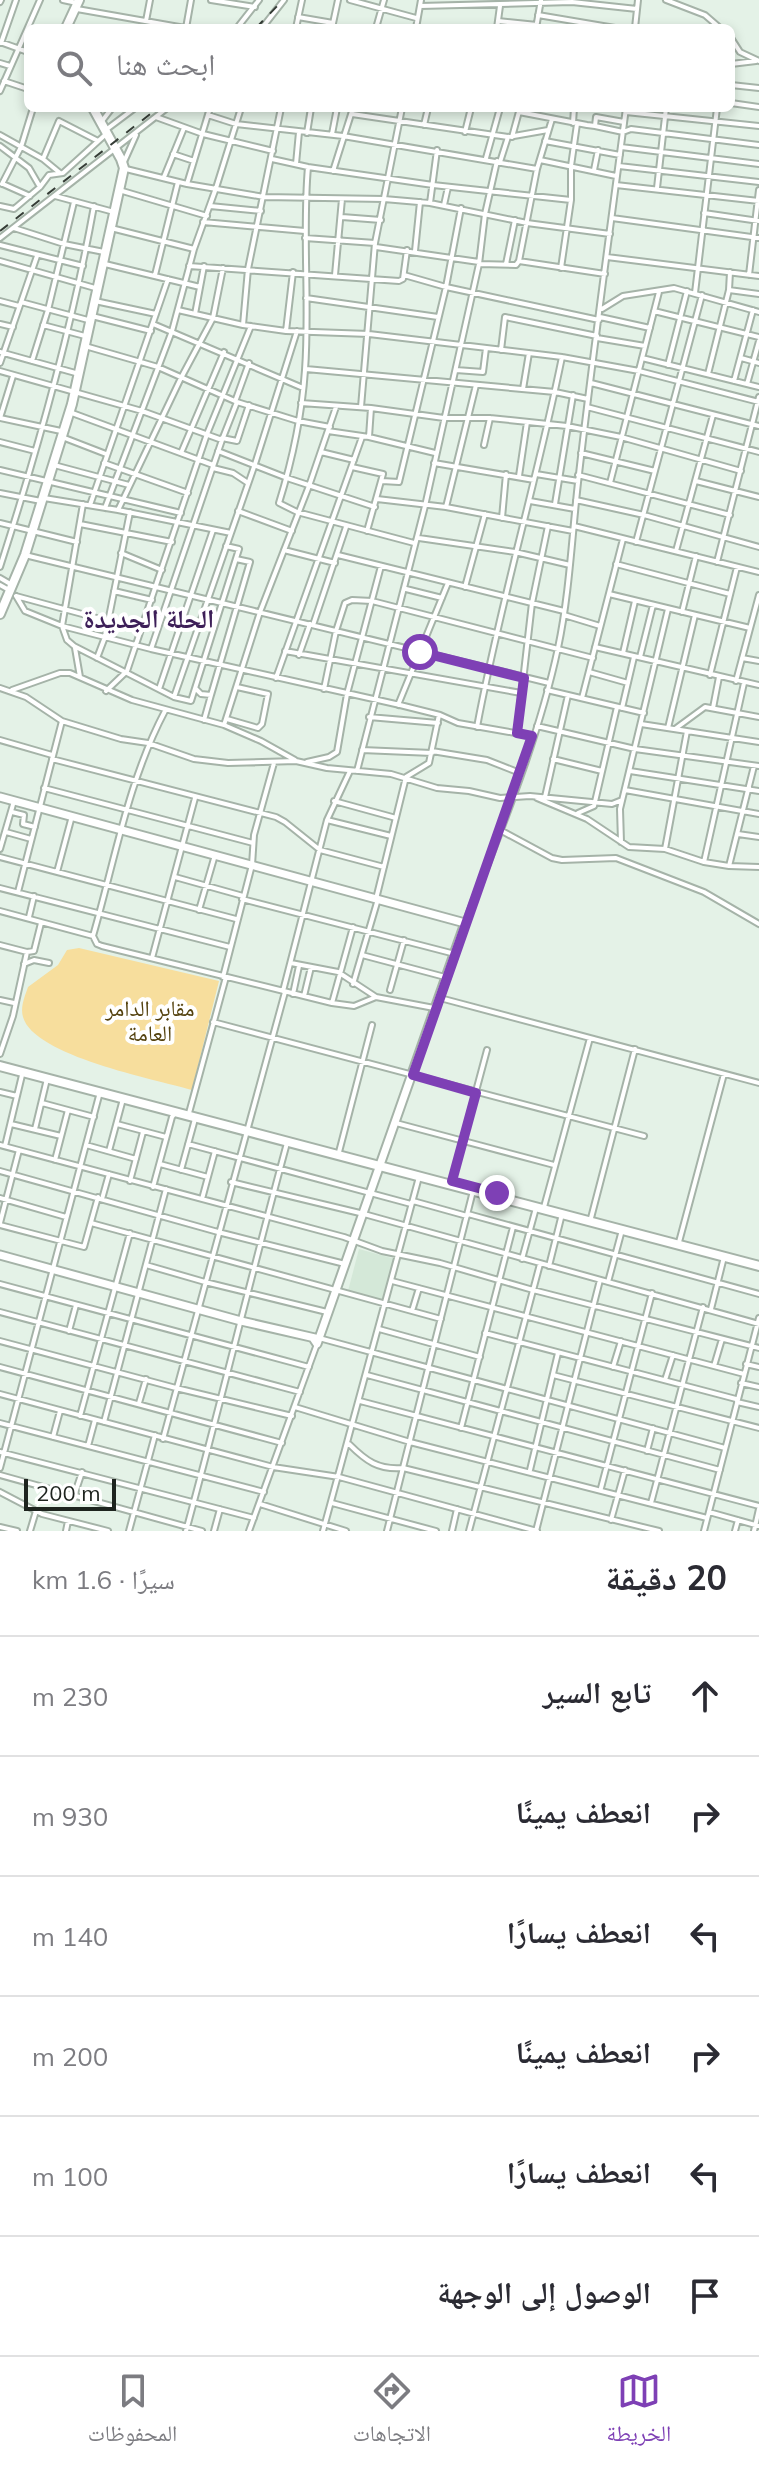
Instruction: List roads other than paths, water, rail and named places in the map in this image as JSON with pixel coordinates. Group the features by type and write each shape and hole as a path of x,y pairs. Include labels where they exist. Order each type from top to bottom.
{"main road":[{"path":"68,24 77,4"},
{"path":"0,614 12,592 33,533 63,434 124,166 95,112"},
{"path":"0,1065 176,1112"},
{"path":"23,1071 339,1152 473,1191 591,1218 759,1265"},
{"path":"246,1130 287,1143 452,1181 562,1214 759,1265"}],"street":[{"path":"16,0 0,42 24,51"},
{"path":"28,24 39,1 30,0"},
{"path":"63,0 148,24 150,0"},
{"path":"186,24 191,0"},
{"path":"211,0 257,3"},
{"path":"265,24 284,0"},
{"path":"297,24 302,0"},
{"path":"332,24 338,0"},
{"path":"350,0 416,18"},
{"path":"377,24 384,0"},
{"path":"635,24 638,0"},
{"path":"666,0 705,15 715,24"},
{"path":"416,24 421,3 588,1 637,9"},
{"path":"537,24 541,2"},
{"path":"240,24 257,3"},
{"path":"498,24 502,4"},
{"path":"538,15 589,24"},
{"path":"298,17 328,24"},
{"path":"498,21 521,24"},
{"path":"0,89 24,34"},
{"path":"735,44 740,52 759,61"},
{"path":"735,64 759,61"},
{"path":"0,63 10,66"},
{"path":"4,81 24,88"},
{"path":"735,85 759,88"},
{"path":"735,104 759,107"},
{"path":"30,196 1,183 21,147 32,112"},
{"path":"0,206 11,209 30,196 49,175 60,173 98,141 110,112"},
{"path":"104,129 129,112"},
{"path":"0,238 162,112"},
{"path":"187,184 209,112"},
{"path":"105,508 172,331 194,249 240,112"},
{"path":"243,325 248,269 280,112"},
{"path":"307,133 310,112"},
{"path":"332,134 336,112"},
{"path":"333,171 352,112"},
{"path":"356,112 400,123 510,137 548,130"},
{"path":"361,407 371,307 370,280 401,112"},
{"path":"424,126 427,112"},
{"path":"465,132 470,112"},
{"path":"486,158 499,112"},
{"path":"357,771 425,506 473,293 485,214 498,161 519,112"},
{"path":"527,112 623,132 631,129 759,145"},
{"path":"561,268 571,200 574,112"},
{"path":"249,1531 512,798 549,683 564,613 581,453 626,112"},
{"path":"642,112 759,126"},
{"path":"657,188 665,112"},
{"path":"695,293 716,112"},
{"path":"208,115 236,124 332,134 537,169"},
{"path":"156,117 203,134 274,152"},
{"path":"595,126 596,117 624,122"},
{"path":"305,238 338,239 479,263 516,265 537,169 552,119"},
{"path":"43,159 59,121 98,141"},
{"path":"163,178 184,128"},
{"path":"296,164 299,132"},
{"path":"137,133 124,166 187,184 264,197 430,203 527,223 610,234"},
{"path":"0,135 43,159 60,173"},
{"path":"545,141 620,155"},
{"path":"0,146 29,168 40,187"},
{"path":"621,147 759,164"},
{"path":"430,203 437,150"},
{"path":"594,170 598,150"},
{"path":"173,154 195,161"},
{"path":"272,159 433,185 571,200"},
{"path":"540,160 617,176"},
{"path":"619,166 759,182"},
{"path":"308,167 305,198 306,369 287,478 279,503 297,512 346,527 416,540 515,552 570,565"},
{"path":"155,275 178,182"},
{"path":"616,185 758,200"},
{"path":"444,205 448,187"},
{"path":"119,190 205,219 258,228 305,231"},
{"path":"749,275 756,237 759,190"},
{"path":"55,196 115,212"},
{"path":"335,275 342,198"},
{"path":"32,361 48,310 74,202"},
{"path":"415,251 420,202"},
{"path":"0,567 73,316 94,206"},
{"path":"210,206 261,211"},
{"path":"382,481 399,483 453,257 461,208"},
{"path":"704,213 757,220"},
{"path":"342,217 381,220"},
{"path":"612,218 756,237"},
{"path":"506,264 515,220"},
{"path":"14,228 64,244 105,252"},
{"path":"111,228 194,249"},
{"path":"0,245 83,266"},
{"path":"189,266 399,281 404,275 407,250"},
{"path":"0,363 37,256"},
{"path":"607,257 759,276"},
{"path":"0,261 98,289"},
{"path":"519,261 605,274"},
{"path":"103,263 200,287"},
{"path":"195,314 204,266"},
{"path":"118,510 213,318 223,268"},
{"path":"286,331 293,272"},
{"path":"708,374 729,290 730,272"},
{"path":"404,275 473,293 650,328"},
{"path":"90,505 168,279"},
{"path":"600,310 623,296 674,288 759,312"},
{"path":"729,290 759,294"},
{"path":"668,365 687,291"},
{"path":"610,483 659,292"},
{"path":"636,542 702,295"},
{"path":"306,298 438,317"},
{"path":"0,301 151,331"},
{"path":"95,301 157,314"},
{"path":"178,310 286,331 369,334 562,357 639,371 759,400 756,425 746,449 717,562"},
{"path":"734,381 753,310"},
{"path":"654,311 720,326 759,339 756,362 747,384"},
{"path":"501,350 505,317 645,346"},
{"path":"0,324 13,327"},
{"path":"153,324 303,388"},
{"path":"43,325 68,331 86,341 249,405 298,421 435,453"},
{"path":"106,691 127,671 207,434 251,326"},
{"path":"174,697 255,464 297,331"},
{"path":"456,370 483,372 486,348"},
{"path":"181,453 224,352"},
{"path":"2,353 79,374"},
{"path":"523,389 529,353"},
{"path":"477,727 562,357"},
{"path":"642,358 759,387"},
{"path":"741,358 756,362"},
{"path":"151,649 249,363"},
{"path":"306,369 555,392 588,399"},
{"path":"0,371 123,405 222,439 237,441 249,405"},
{"path":"13,376 0,418 41,426 106,454"},
{"path":"720,392 723,378"},
{"path":"591,383 756,425"},
{"path":"446,507 476,385"},
{"path":"555,504 573,395"},
{"path":"301,403 444,418 490,418 567,426 621,437 741,471"},
{"path":"224,725 260,612 336,407"},
{"path":"587,407 759,452"},
{"path":"369,437 371,408"},
{"path":"69,412 233,473 248,483"},
{"path":"676,551 713,414"},
{"path":"484,445 490,418"},
{"path":"519,476 527,422"},
{"path":"276,678 362,437"},
{"path":"0,442 35,451"},
{"path":"218,451 375,507"},
{"path":"321,452 354,460"},
{"path":"581,453 655,471"},
{"path":"104,462 188,493"},
{"path":"433,463 519,476 578,478 610,483 730,515"},
{"path":"54,465 130,485"},
{"path":"352,467 382,473 367,531"},
{"path":"0,470 181,513"},
{"path":"502,518 506,474"},
{"path":"696,481 759,497"},
{"path":"0,493 90,505 231,533"},
{"path":"377,499 446,507 524,523 573,529 759,571"},
{"path":"576,500 759,547"},
{"path":"530,501 575,509"},
{"path":"83,504 62,626 67,640 174,697 191,702 236,559 238,548 226,546"},
{"path":"238,511 292,531"},
{"path":"97,658 105,637 130,512"},
{"path":"465,587 485,514"},
{"path":"0,523 77,542"},
{"path":"80,524 172,542"},
{"path":"517,733 532,603 548,526"},
{"path":"299,655 346,527"},
{"path":"159,689 213,530"},
{"path":"582,698 623,539"},
{"path":"284,550 335,563"},
{"path":"121,553 162,570"},
{"path":"25,555 117,575 549,683"},
{"path":"338,555 532,603 601,626"},
{"path":"682,612 696,556"},
{"path":"204,720 250,562 236,559"},
{"path":"616,564 730,594"},
{"path":"305,762 337,752 347,694 381,566"},
{"path":"710,675 737,567"},
{"path":"0,578 25,611 62,626 136,646 439,715 458,723 532,736"},
{"path":"398,705 448,583"},
{"path":"0,585 66,611 141,630"},
{"path":"405,589 442,598"},
{"path":"114,591 152,600"},
{"path":"609,594 750,628"},
{"path":"736,681 750,628 756,617 759,595"},
{"path":"324,689 336,631 345,603 352,600 372,601 593,658"},
{"path":"623,654 635,601"},
{"path":"575,813 590,809 594,803 608,743 653,605"},
{"path":"621,842 619,815 622,800 668,609"},
{"path":"668,728 695,615"},
{"path":"74,646 80,677"},
{"path":"595,647 759,685"},
{"path":"285,651 521,693"},
{"path":"742,658 759,661"},
{"path":"589,672 628,683"},
{"path":"9,690 60,673 80,677 106,691 224,725 276,748 296,761"},
{"path":"713,708 719,677"},
{"path":"704,862 744,683"},
{"path":"227,719 258,728 262,724 268,694 237,687"},
{"path":"0,688 26,697 62,721 211,762 296,761 316,767 406,777 447,790 512,798 530,796 612,804 622,800"},
{"path":"196,688 198,692 211,695"},
{"path":"547,690 644,713"},
{"path":"545,797 568,695"},
{"path":"675,729 700,709 713,708 759,717"},
{"path":"165,710 148,743 135,781 93,936 97,944 332,1003 354,1006 376,997"},
{"path":"353,984 406,777 428,764 439,715"},
{"path":"369,717 438,723"},
{"path":"18,892 62,721"},
{"path":"641,724 759,742"},
{"path":"536,726 635,749 756,766 729,866"},
{"path":"665,849 687,731"},
{"path":"0,740 285,822 320,850 384,867"},
{"path":"362,750 432,752 487,760 520,773"},
{"path":"553,759 602,771"},
{"path":"181,1170 236,919 252,865 253,843 274,763"},
{"path":"163,1439 272,1039 327,820 350,771"},
{"path":"630,771 759,791"},
{"path":"44,788 253,843"},
{"path":"625,790 759,814"},
{"path":"530,796 575,813 633,848 665,849 704,862 759,867"},
{"path":"0,797 465,923"},
{"path":"152,958 196,797"},
{"path":"0,849 14,801"},
{"path":"334,801 396,818"},
{"path":"26,804 23,824 35,827"},
{"path":"12,812 24,815"},
{"path":"57,873 72,816"},
{"path":"327,820 391,836"},
{"path":"500,830 552,858 616,858 704,892 759,924"},
{"path":"6,832 32,839"},
{"path":"738,834 759,837"},
{"path":"199,910 215,855"},
{"path":"0,857 236,919"},
{"path":"175,877 455,954"},
{"path":"0,888 230,947"},
{"path":"29,918 34,896"},
{"path":"0,911 93,936"},
{"path":"0,945 27,952 36,949 41,923"},
{"path":"332,1003 338,972 353,927"},
{"path":"390,990 404,940"},
{"path":"0,1054 27,952"},
{"path":"362,955 447,978"},
{"path":"24,964 34,960 49,963"},
{"path":"291,963 338,972 376,997 436,1008"},
{"path":"293,994 299,966"},
{"path":"304,997 311,967"},
{"path":"440,998 759,1083"},
{"path":"0,1000 14,1003"},
{"path":"213,1022 644,1136"},
{"path":"339,1152 372,1025"},
{"path":"522,1259 569,1117 590,1038"},
{"path":"591,1218 635,1049"},
{"path":"452,1181 487,1050"},
{"path":"23,1071 11,1124 2,1146 398,1255 454,1266 533,1290 759,1348"},
{"path":"679,1242 724,1074"},
{"path":"35,1129 47,1079"},
{"path":"0,1092 18,1096"},
{"path":"0,1468 100,1092"},
{"path":"109,1151 123,1099"},
{"path":"42,1103 94,1117"},
{"path":"55,1160 68,1110"},
{"path":"153,1187 176,1112"},
{"path":"396,1123 554,1165"},
{"path":"11,1124 61,1136"},
{"path":"117,1124 166,1137"},
{"path":"130,1181 143,1132"},
{"path":"187,1529 235,1348 252,1268 287,1143"},
{"path":"188,1144 759,1294"},
{"path":"86,1145 136,1159"},
{"path":"19,1150 3,1199 0,1224 59,1242 84,1247 109,1174"},
{"path":"201,1200 215,1151"},
{"path":"160,1164 208,1177"},
{"path":"0,1171 346,1264"},
{"path":"324,1528 419,1177"},
{"path":"231,1182 364,1214 460,1243 758,1322 704,1531"},
{"path":"104,1422 166,1189"},
{"path":"387,1531 473,1191"},
{"path":"3,1199 66,1217"},
{"path":"549,1266 562,1214"},
{"path":"91,1223 441,1319"},
{"path":"461,1428 513,1227"},
{"path":"608,1282 622,1230"},
{"path":"80,1416 130,1233"},
{"path":"0,1255 725,1448"},
{"path":"711,1309 724,1257"},
{"path":"469,1531 540,1264"},
{"path":"146,1265 329,1313"},
{"path":"0,1394 273,1467 339,1477 473,1513 515,1528 536,1531 600,1280"},
{"path":"392,1281 744,1374"},
{"path":"0,1284 309,1367"},
{"path":"412,1311 419,1288"},
{"path":"601,1489 652,1293"},
{"path":"69,1331 76,1305"},
{"path":"651,1503 703,1307"},
{"path":"0,1312 300,1392"},
{"path":"379,1329 480,1357"},
{"path":"485,1333 759,1407"},
{"path":"714,1366 722,1339"},
{"path":"0,1341 292,1416"},
{"path":"613,1367 621,1341"},
{"path":"530,1470 558,1353"},
{"path":"665,1381 673,1355"},
{"path":"746,1364 759,1367"},
{"path":"0,1367 282,1443"},
{"path":"367,1375 720,1470"},
{"path":"553,1375 759,1428"},
{"path":"139,1404 146,1379"},
{"path":"741,1383 759,1387"},
{"path":"295,1407 410,1442 651,1503 738,1520 756,1527 759,1507 360,1401"},
{"path":"53,1437 60,1411"},
{"path":"88,1446 95,1420"},
{"path":"0,1423 264,1492"},
{"path":"647,1451 653,1428"},
{"path":"129,1531 155,1435"},
{"path":"349,1444 372,1464 387,1469 403,1468 659,1531"},
{"path":"2,1452 254,1518"},
{"path":"611,1520 625,1470"},
{"path":"74,1496 82,1472"},
{"path":"0,1475 202,1531"},
{"path":"0,1492 36,1511 108,1531"},
{"path":"332,1503 435,1531"},
{"path":"260,1504 324,1528 346,1531"},
{"path":"214,1531 220,1509"},
{"path":"452,1531 457,1509"},
{"path":"30,1531 36,1511"},
{"path":"735,1531 738,1520"},
{"path":"66,1531 68,1521"},
{"path":"0,1527 17,1531"}],"railway":[{"path":"260,24 283,0"},
{"path":"0,231 153,112"}],"district":[{"name":"الحلة الجديدة","path":"149,619"}],"park label":[{"name":"مقابر الدامر العامة","path":"150,1020"}]}
